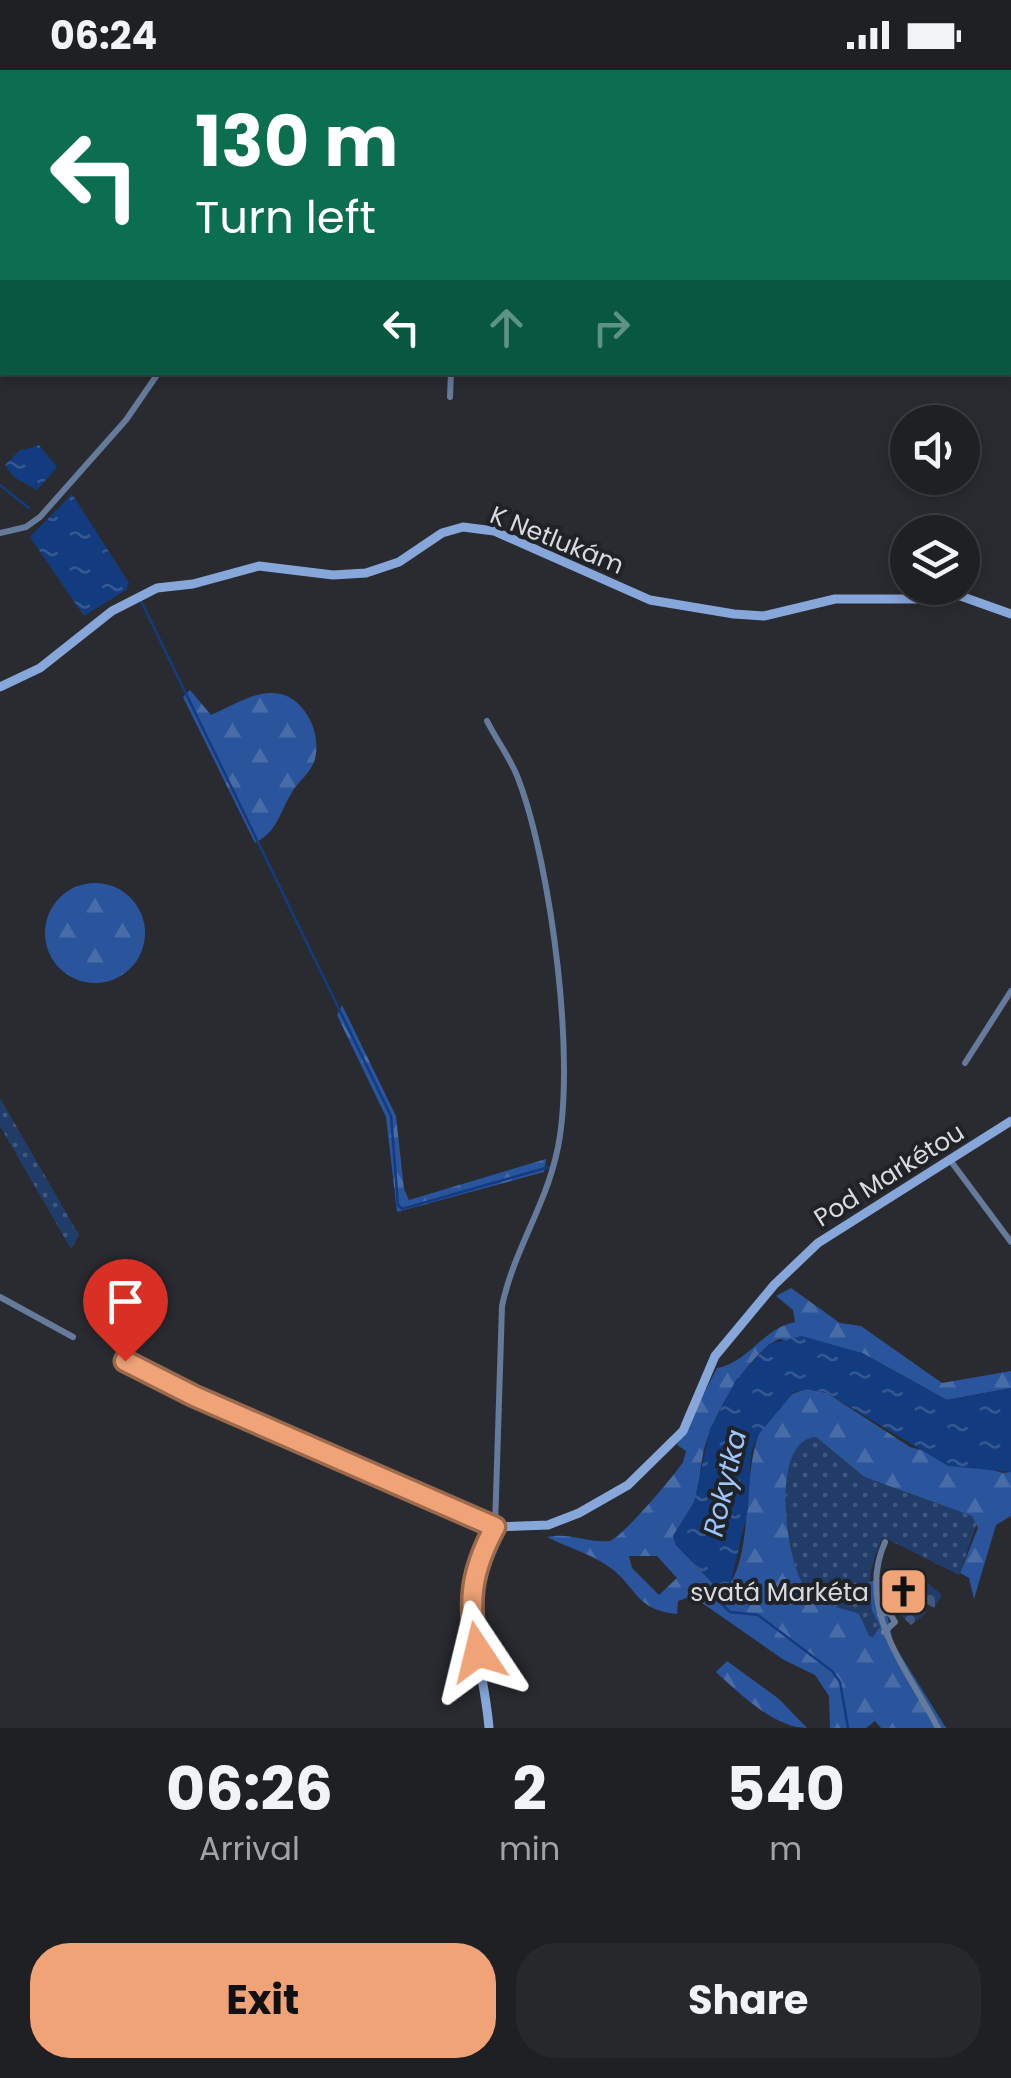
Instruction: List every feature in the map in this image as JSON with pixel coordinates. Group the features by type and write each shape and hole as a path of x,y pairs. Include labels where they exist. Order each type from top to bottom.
{"street":[{"path":"0,533 26,528 70,484 126,420 156,375"},
{"path":"450,397 452,375"},
{"name":"K Netlukám","path":"0,686 40,668 112,612 157,588 203,582 260,566 334,575 366,573 399,562 442,533 462,527 494,532 650,600 734,614 764,616 852,598 920,599 959,593 1011,614"},
{"path":"486,721 516,771 531,824 555,959 564,1084 556,1156 508,1278 502,1306 495,1527 474,1571 469,1600 489,1728"},
{"path":"965,1064 1011,990"},
{"name":"Pod Markétou","path":"495,1527 548,1525 579,1513 650,1466 684,1431 715,1356 774,1285 832,1232 1011,1121"},
{"path":"949,1159 1011,1242"},
{"path":"0,1297 73,1337"},
{"path":"125,1361 194,1396 495,1527"},
{"path":"885,1542 877,1562 884,1632 938,1728"}],"green space":[{"path":"190,690 211,715 255,695 282,694 301,707 313,727 316,751 312,767 273,828 255,843 183,697"},
{"path":"95,883 114,887 130,898 141,914 145,933 141,952 130,968 114,979 95,983 76,979 60,968 49,952 45,933 49,914 60,898 76,887"},
{"path":"342,1005 396,1116 404,1189 409,1200 546,1159 544,1172 397,1212 386,1117 337,1015"},
{"path":"0,1098 79,1235 71,1249 0,1126"},
{"path":"791,1288 840,1323 861,1326 942,1383 1011,1371 1011,1388 947,1400 862,1353 779,1339 742,1373 721,1407 707,1441 696,1496 673,1536 676,1545 723,1594 736,1571 743,1543 754,1450 764,1423 780,1402 807,1389 827,1393 910,1447 1011,1472 1011,1516 996,1525 974,1599 969,1578 960,1573 978,1528 972,1516 864,1477 816,1437 801,1443 792,1458 787,1478 787,1528 804,1586 822,1602 859,1614 873,1637 880,1627 872,1610 868,1582 880,1579 893,1643 946,1728 881,1728 875,1721 866,1728 830,1728 829,1696 815,1675 784,1660 692,1596 678,1601 677,1614 652,1607 606,1565 547,1537 609,1541 635,1519 683,1462 686,1451 677,1445 717,1368 738,1359 773,1331 795,1322 793,1310 776,1296","holes":["629,1556 657,1556 677,1578 659,1595 632,1568"]},
{"path":"816,1437 863,1477 972,1516 977,1523 959,1575 883,1537 870,1582 880,1627 878,1636 869,1637 853,1616 811,1595 797,1572 787,1528 787,1478 792,1457 801,1443"},
{"path":"916,1574 942,1595 934,1608 927,1604 923,1609 926,1613 911,1625 888,1603 893,1597 908,1609 918,1596 907,1586"},
{"path":"727,1661 779,1699 807,1728 783,1722 747,1700 716,1672"}],"water":[{"path":"39,445 57,467 37,490 14,477 5,465 19,451"},
{"path":"72,494 129,583 126,590 84,616 30,537"},
{"path":"802,1336 862,1353 947,1400 1011,1388 1011,1472 948,1466 827,1393 807,1389 794,1392 759,1434 751,1452 748,1509 730,1586 723,1594 676,1545 673,1536 694,1502 710,1429 736,1380 769,1344"}],"waterway":[{"path":"0,485 29,508"},
{"path":"141,601 391,1116 398,1205 402,1209 549,1167"},
{"name":"Rokytka","path":"723,1594 722,1604 730,1612 758,1615 832,1671 840,1682 848,1728"}],"place":[{"name":"svatá Markéta","path":"904,1592"}],"route":[{"path":"125,1361 194,1396 495,1527 474,1571 469,1600 478,1652"}]}
